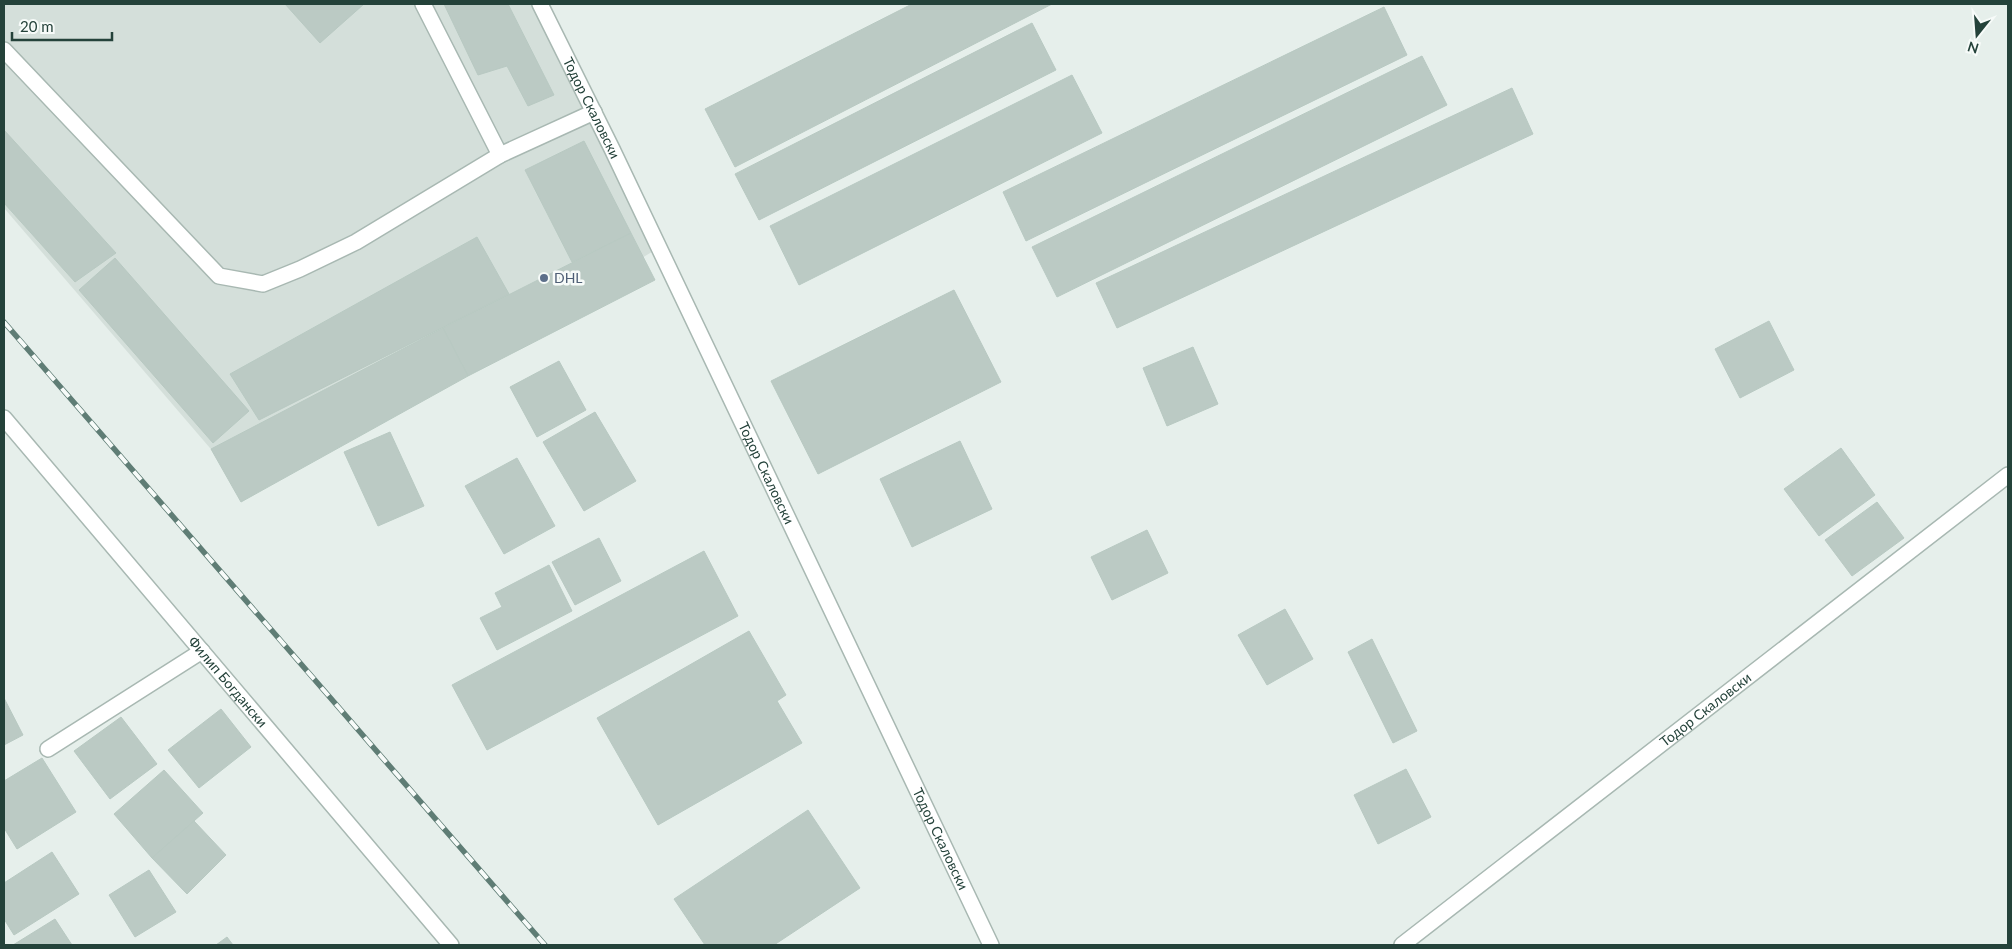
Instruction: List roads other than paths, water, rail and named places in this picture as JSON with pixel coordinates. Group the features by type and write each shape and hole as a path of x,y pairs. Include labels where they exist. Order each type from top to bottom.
{"street":[{"path":"423,4 500,155"},
{"name":"Тодор Скаловски","path":"540,4 594,112 991,945"},
{"path":"4,50 220,276 263,284 300,269 356,242 500,155 594,112"},
{"name":"Филип Богдански","path":"4,418 451,945"},
{"name":"Тодор Скаловски","path":"1402,945 2008,475"},
{"path":"48,749 202,651"}],"railway":[{"path":"4,322 545,945"}],"place":[{"name":"DHL","path":"544,278"}]}
